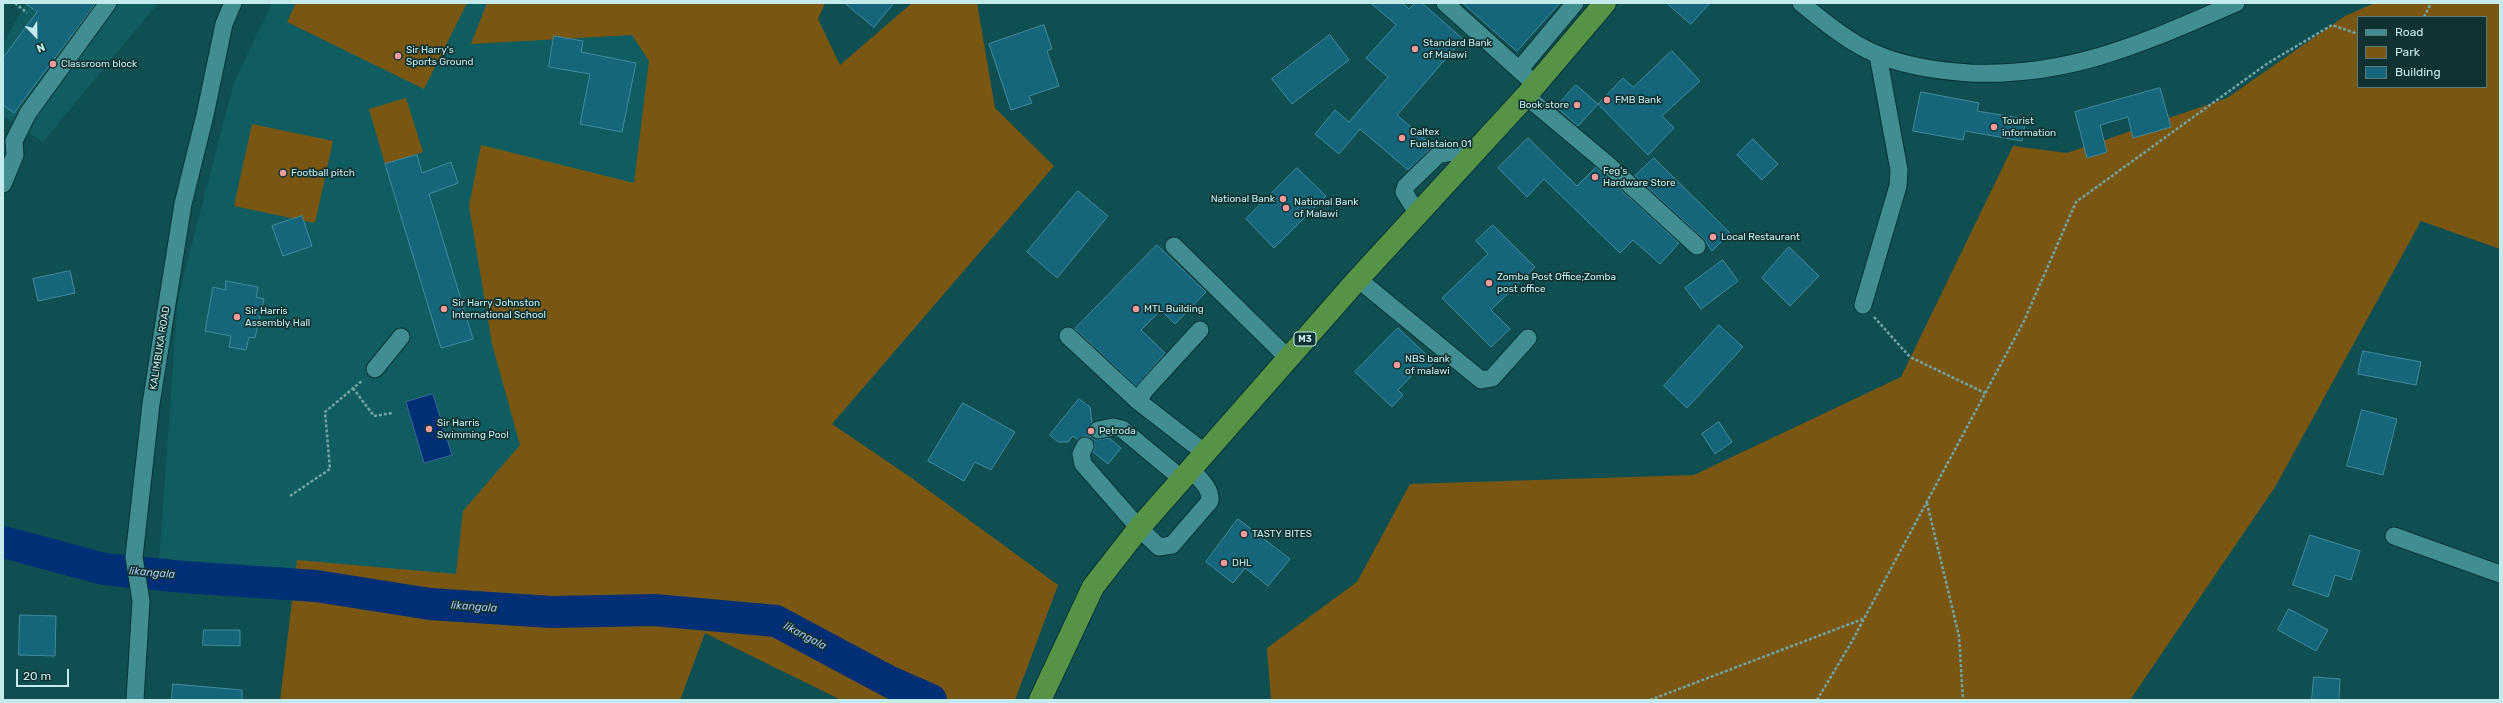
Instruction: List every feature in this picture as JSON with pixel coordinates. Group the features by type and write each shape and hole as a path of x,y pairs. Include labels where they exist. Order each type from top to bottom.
{"highway":[{"name":"M3","path":"1040,700 1093,587 1139,528 1288,358 1531,90 1605,3"}],"street":[{"path":"3,184 15,155 14,141 28,114 108,3"},
{"name":"KALIMBUKA ROAD","path":"135,700 141,601 134,556 151,404 183,204 205,115 224,24 233,3"},
{"path":"1445,3 1519,70 1531,90 1697,246"},
{"path":"1519,70 1575,3"},
{"path":"1802,3 1828,25 1878,55 1916,67 1949,72 2001,74 2046,70 2090,60 2138,45 2236,3"},
{"path":"1863,305 1898,186 1899,175 1892,121 1878,55"},
{"path":"1174,246 1288,358"},
{"path":"1358,280 1481,380 1492,378 1528,338"},
{"path":"1138,401 1145,390 1200,330"},
{"path":"375,369 401,336"},
{"path":"1068,336 1138,401 1205,453"},
{"path":"1085,446 1082,454 1083,464 1139,528 1159,546 1172,545 1210,501 1210,494 1207,488 1122,429 1113,427 1098,430"},
{"path":"2394,536 2500,574"}],"path":[{"path":"15,3 27,13"},
{"path":"2424,16 2431,3"},
{"path":"1817,700 1864,619 2024,321 2076,202 2268,62 2332,25 2357,34"},
{"path":"1863,305 1910,357 1986,393"},
{"path":"290,496 330,469 325,412 375,369"},
{"path":"353,388 374,416 392,413"},
{"path":"1926,503 1959,636 1963,700"},
{"path":"1650,700 1864,619"}],"shaded area":[{"path":"26,3 158,3 43,142 3,116 3,44"},
{"name":"Sir Harry Johnston International School","path":"272,3 756,3 600,601 435,589 159,561 178,298 234,82"}],"green space":[{"name":"Sir Harry's Sports Ground","path":"296,3 467,3 424,89 287,22"},
{"path":"487,3 825,3 818,19 840,65 912,3 977,3 995,108 1054,166 832,424 913,479 1058,585 1015,700 841,700 705,633 680,700 280,700 297,560 456,574 463,511 520,445 492,344 469,206 481,145 634,183 649,61 632,35 471,44"},
{"path":"2375,3 2500,3 2500,249 2421,221 2275,487 2130,700 1271,700 1267,648 1357,582 1410,484 1694,475 1901,377 2013,146 2067,153 2227,98 2345,16"},
{"path":"406,98 423,152 385,164 369,109"},
{"name":"Football pitch","path":"252,124 333,141 315,223 234,206"}],"water":[{"name":"Sir Harris Swimming Pool","path":"433,394 452,455 424,463 406,402"}],"building":[{"path":"25,3 96,3 14,113 3,105 3,58 37,12"},
{"path":"845,3 894,3 874,27"},
{"path":"1371,3 1402,3 1409,9 1415,3 1422,3 1463,39 1397,115 1433,146 1408,170 1360,129 1339,154 1315,134 1335,110 1349,122 1388,77 1366,58 1396,25"},
{"path":"1463,3 1560,3 1517,51"},
{"path":"1667,3 1710,3 1691,24"},
{"path":"1044,25 1052,49 1047,51 1059,86 1029,96 1032,103 1011,110 989,44"},
{"path":"1330,35 1349,60 1292,104 1272,79"},
{"path":"554,36 583,41 581,52 636,63 622,132 580,124 590,74 549,67"},
{"path":"1672,51 1700,81 1662,116 1674,128 1648,155 1598,104 1623,78 1633,87"},
{"path":"1576,85 1598,104 1578,126 1556,107"},
{"path":"2160,88 2171,127 2133,138 2128,117 2100,125 2107,152 2087,158 2075,112"},
{"path":"1921,92 1979,103 1977,111 2026,119 2022,141 1965,131 1963,140 1913,131"},
{"path":"1528,138 1577,186 1596,167 1679,243 1660,264 1633,240 1620,253 1544,179 1527,197 1498,168"},
{"path":"1753,139 1778,164 1762,180 1737,155"},
{"path":"417,155 422,173 451,162 458,183 429,194 473,339 441,348 385,164"},
{"path":"1654,158 1730,233 1712,251 1704,239 1635,176"},
{"name":"National Bank of Malawi","path":"1297,168 1326,196 1274,248 1246,219"},
{"path":"1078,191 1108,216 1057,278 1027,252"},
{"path":"302,216 312,246 283,256 272,226"},
{"name":"Zomba Post Office;Zomba post office","path":"1493,225 1535,267 1491,310 1510,329 1491,347 1442,298 1488,254 1476,241"},
{"path":"1157,245 1206,292 1175,324 1161,310 1141,330 1165,353 1136,386 1075,329"},
{"path":"1789,247 1819,276 1790,306 1762,278"},
{"path":"1723,260 1738,281 1701,309 1685,288"},
{"path":"70,271 75,293 38,301 33,279"},
{"name":"Sir Harris Assembly Hall","path":"226,281 258,287 256,297 264,299 255,338 249,337 246,350 229,347 231,336 205,331 213,287 225,290"},
{"path":"1719,325 1743,347 1687,408 1664,386"},
{"name":"NBS bank of malawi","path":"1398,328 1434,362 1424,372 1420,367 1398,390 1403,395 1392,407 1355,372"},
{"path":"2363,351 2421,362 2416,385 2358,374"},
{"path":"1079,399 1090,407 1092,422 1088,432 1090,436 1095,440 1109,438 1121,448 1108,464 1093,452 1095,445 1089,437 1084,436 1078,440 1073,436 1068,442 1058,442 1050,435"},
{"path":"963,403 1015,432 991,470 975,462 964,481 928,461"},
{"path":"2362,410 2397,419 2383,475 2347,466"},
{"path":"1719,422 1732,442 1715,454 1702,434"},
{"path":"1238,519 1290,559 1268,586 1245,568 1233,583 1206,562"},
{"path":"2310,535 2360,551 2351,580 2335,575 2328,597 2293,585"},
{"path":"2289,609 2328,630 2316,651 2278,630"},
{"path":"20,615 56,616 55,656 19,655"},
{"path":"204,630 240,630 240,646 203,645"},
{"path":"2314,677 2340,679 2339,700 2312,700"},
{"path":"173,684 242,690 242,700 172,700"}],"waterway":[{"name":"likangala","path":"3,542 104,569 184,577 316,586 430,604 551,612 654,610 776,621 890,682 931,700"}],"place":[{"name":"Standard Bank of Malawi","path":"1415,49"},
{"name":"Sir Harry's Sports Ground","path":"398,56"},
{"name":"Classroom block","path":"53,64"},
{"name":"FMB Bank","path":"1607,100"},
{"name":"Book store","path":"1577,105"},
{"name":"Tourist information","path":"1994,127"},
{"name":"Caltex Fuelstaion 01","path":"1402,138"},
{"name":"Football pitch","path":"283,173"},
{"name":"Feg's Hardware Store","path":"1595,177"},
{"name":"National Bank","path":"1283,199"},
{"name":"National Bank of Malawi","path":"1286,208"},
{"name":"Local Restaurant","path":"1713,237"},
{"name":"Zomba Post Office;Zomba post office","path":"1489,283"},
{"name":"Sir Harry Johnston International School","path":"444,309"},
{"name":"MTL Building","path":"1136,309"},
{"name":"Sir Harris Assembly Hall","path":"237,317"},
{"name":"NBS bank of malawi","path":"1397,365"},
{"name":"Sir Harris Swimming Pool","path":"429,429"},
{"name":"Petroda","path":"1091,431"},
{"name":"TASTY BITES","path":"1244,534"},
{"name":"DHL","path":"1224,563"}]}
